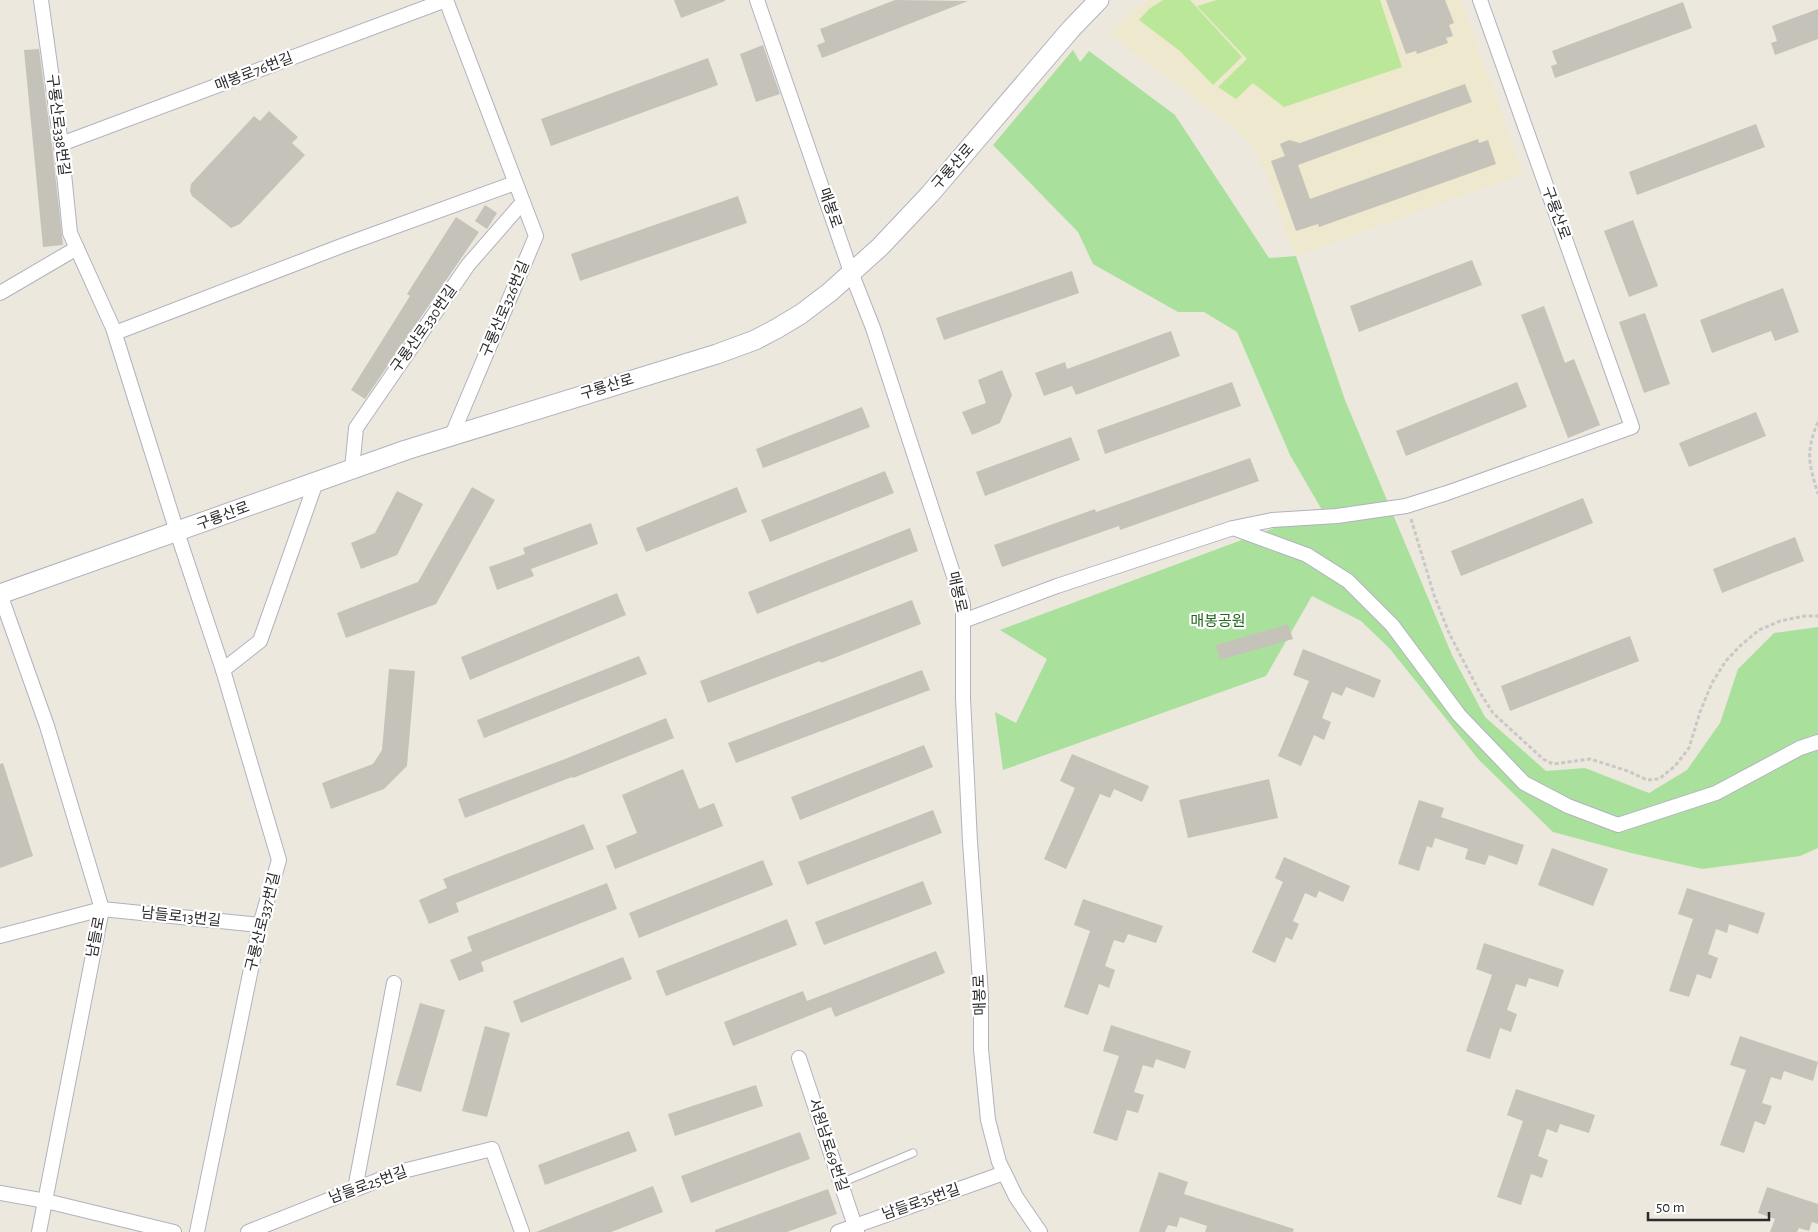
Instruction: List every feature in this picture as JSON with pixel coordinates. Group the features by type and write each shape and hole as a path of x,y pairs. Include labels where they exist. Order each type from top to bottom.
{"street":[{"name":"구룡산로338번길","path":"41,0 61,144 70,233 115,333 177,532"},
{"name":"매봉로76번길","path":"61,144 446,0"},
{"name":"구룡산로326번길","path":"446,0 514,183 536,236 452,435"},
{"name":"매봉로","path":"757,0 873,328 963,604 963,698 970,842 981,995 982,1049 988,1120 999,1162 1004,1173 1016,1197 1040,1232"},
{"name":"구룡산로","path":"0,594 352,469 452,435 717,354 776,330 830,292 880,247 930,194 1071,29 1099,0"},
{"name":"구룡산로","path":"1406,506 1632,427 1480,0"},
{"path":"115,333 344,245 514,183"},
{"name":"구룡산로330번길","path":"352,469 356,428 468,265 523,202"},
{"path":"0,292 77,248"},
{"path":"223,670 260,641 316,482"},
{"path":"963,621 1057,586 1233,528 1272,520 1337,516 1406,506"},
{"path":"1233,528 1307,555 1348,581 1392,625 1459,715 1524,783 1568,806 1618,825 1716,793 1800,748 1818,742"},
{"name":"구룡산로337번길","path":"177,532 223,670 279,860 260,925 197,1232"},
{"name":"남들로","path":"0,594 47,726 102,909 39,1232"},
{"path":"0,936 102,909"},
{"name":"남들로13번길","path":"102,909 260,925"},
{"path":"355,1189 394,983"},
{"name":"서원남로69번길","path":"799,1058 856,1229"},
{"name":"남들로25번길","path":"248,1232 399,1172 492,1149 522,1232"},
{"name":"남들로35번길","path":"838,1232 856,1229 1004,1173"},
{"path":"0,1193 46,1201 174,1232"}],"lane":[{"path":"841,1183 913,1153"}],"path":[{"path":"1818,422 1811,438 1808,455 1818,494"},
{"path":"1406,506 1434,595 1449,633 1479,691 1493,713 1543,760 1553,764 1590,759 1628,771 1647,780 1659,779 1675,766 1689,748 1700,712 1724,662 1760,630 1780,621 1805,616 1818,616"}],"shaded area":[{"path":"1148,0 1461,0 1523,174 1296,256 1285,232 1270,184 1256,151 1232,126 1109,34 1131,11"}],"green space":[{"path":"1163,0 1190,0 1242,57 1213,85 1180,51 1139,20 1149,9"},
{"path":"1217,0 1380,0 1402,67 1284,107 1253,83 1236,99 1218,87 1247,59 1197,6"},
{"name":"매봉공원","path":"1073,50 1080,62 1089,51 1175,115 1269,258 1296,256 1345,400 1452,655 1485,717 1546,771 1585,768 1649,793 1687,770 1720,723 1738,669 1774,633 1818,627 1818,848 1800,856 1702,869 1631,853 1553,832 1479,760 1390,649 1361,621 1312,596 1266,676 1003,770 995,712 1016,723 1047,659 1000,630 1322,510 1290,455 1237,332 1204,312 1178,312 1093,264 1078,232 993,145"}],"building":[{"path":"674,0 725,0 725,1 681,18"},
{"path":"895,0 968,1 822,58 817,45 825,42 820,29"},
{"path":"1386,0 1445,0 1454,23 1449,25 1453,36 1446,38 1448,43 1417,54 1416,51 1406,54"},
{"path":"1683,2 1692,28 1555,78 1551,66 1557,64 1552,51"},
{"path":"1818,9 1818,39 1775,55 1771,43 1777,41 1772,26"},
{"path":"763,45 780,94 756,102 740,54"},
{"path":"39,49 63,245 43,247 24,50"},
{"path":"708,58 718,85 551,146 541,119"},
{"path":"1465,84 1472,102 1298,165 1310,199 1478,139 1479,143 1488,140 1496,164 1319,227 1318,224 1296,231 1271,161 1285,156 1280,144 1289,140 1300,143"},
{"path":"269,111 298,137 292,143 305,155 240,224 231,228 192,196 190,191 191,184 254,116 260,121"},
{"path":"1756,124 1765,147 1637,195 1629,172"},
{"path":"738,196 747,223 580,281 571,254"},
{"path":"485,205 497,213 487,229 475,221"},
{"path":"456,217 479,232 365,399 351,390 410,296 407,294"},
{"path":"1633,220 1658,286 1629,297 1604,231"},
{"path":"1472,260 1482,285 1359,332 1350,306"},
{"path":"1072,271 1079,293 944,340 936,318"},
{"path":"1783,288 1799,332 1775,341 1771,331 1712,353 1700,320"},
{"path":"1544,306 1565,363 1574,359 1600,425 1568,438 1521,315"},
{"path":"1645,313 1670,384 1644,393 1619,322"},
{"path":"1171,331 1180,356 1076,395 1072,386 1044,396 1035,373 1065,362 1067,369"},
{"path":"1002,370 1012,395 1000,423 972,435 962,412 986,403 978,380"},
{"path":"1232,382 1241,406 1105,454 1097,430"},
{"path":"1517,382 1527,407 1406,456 1396,431"},
{"path":"862,407 870,427 763,468 756,449"},
{"path":"1756,412 1766,436 1689,467 1679,443"},
{"path":"1071,437 1080,460 985,496 976,472"},
{"path":"1250,458 1259,481 1120,530 1119,526 1002,567 994,545 1095,509 1096,512"},
{"path":"885,471 894,493 770,542 761,520"},
{"path":"472,487 495,500 436,604 346,638 337,613 418,582"},
{"path":"737,487 747,512 646,552 636,528"},
{"path":"397,491 423,504 397,555 361,569 351,543 375,533"},
{"path":"1583,498 1593,523 1461,576 1451,551"},
{"path":"591,523 598,544 531,569 534,576 497,590 489,567 525,554 523,548"},
{"path":"910,528 918,551 757,614 748,592"},
{"path":"1795,537 1804,561 1722,593 1713,569"},
{"path":"617,593 626,615 470,680 461,657"},
{"path":"912,600 921,624 821,663 820,661 708,703 700,681"},
{"path":"1288,624 1293,639 1220,660 1216,645"},
{"path":"1630,636 1639,661 1510,711 1501,686"},
{"path":"1303,649 1381,680 1374,698 1346,687 1342,696 1332,692 1322,718 1331,722 1324,740 1314,735 1301,766 1278,756 1309,681 1293,675"},
{"path":"639,656 647,674 484,738 477,720"},
{"path":"389,669 415,671 407,766 384,789 331,809 322,783 373,764 382,750"},
{"path":"922,670 930,690 736,763 728,743"},
{"path":"666,718 674,738 465,818 458,799 565,759"},
{"path":"924,745 933,767 800,820 791,797"},
{"path":"1072,754 1149,786 1142,802 1114,789 1110,798 1100,794 1066,869 1044,859 1075,788 1060,781"},
{"path":"3,763 33,856 0,868 0,764"},
{"path":"683,769 699,809 714,803 723,826 615,869 606,846 637,833 622,795"},
{"path":"1269,779 1278,818 1188,838 1179,800"},
{"path":"1419,800 1444,808 1441,817 1524,845 1517,865 1489,855 1485,865 1465,859 1468,849 1435,838 1432,848 1427,846 1419,871 1398,864"},
{"path":"933,810 942,833 807,885 798,862"},
{"path":"584,824 594,849 456,903 459,912 429,924 419,900 447,888 443,879"},
{"path":"1552,848 1608,869 1593,906 1538,885"},
{"path":"1284,857 1350,886 1343,902 1319,891 1316,898 1305,893 1293,921 1299,924 1292,940 1286,937 1275,963 1252,952 1283,882 1275,878"},
{"path":"763,860 773,885 639,938 629,913"},
{"path":"923,881 932,904 824,945 815,922"},
{"path":"607,883 617,909 481,962 484,971 459,981 450,960 472,951 467,937"},
{"path":"1687,888 1765,913 1758,934 1729,924 1727,933 1716,929 1708,954 1718,958 1711,979 1697,974 1689,997 1669,991 1693,919 1678,914"},
{"path":"1083,899 1163,926 1156,943 1128,934 1124,943 1114,940 1105,966 1115,970 1109,988 1099,984 1088,1015 1064,1007 1090,931 1074,925"},
{"path":"787,919 797,945 666,996 656,971"},
{"path":"1484,943 1564,970 1558,987 1529,978 1526,987 1516,984 1507,1010 1517,1014 1511,1032 1500,1028 1490,1059 1466,1051 1492,975 1476,969"},
{"path":"936,951 945,973 835,1017 831,1007 733,1046 724,1022 803,991 807,1001"},
{"path":"623,957 632,979 521,1023 513,1001"},
{"path":"420,1003 445,1010 421,1092 396,1085"},
{"path":"1111,1025 1191,1051 1185,1069 1156,1059 1153,1068 1143,1065 1134,1092 1144,1095 1138,1113 1127,1110 1117,1141 1093,1133 1119,1056 1103,1051"},
{"path":"485,1026 510,1033 487,1117 462,1111"},
{"path":"1740,1036 1818,1062 1813,1081 1784,1071 1781,1080 1771,1077 1762,1103 1772,1106 1765,1125 1755,1121 1744,1153 1720,1145 1746,1070 1730,1065"},
{"path":"756,1085 763,1106 675,1136 668,1114"},
{"path":"1516,1089 1595,1115 1589,1133 1560,1124 1557,1133 1547,1129 1538,1156 1548,1160 1542,1178 1531,1174 1521,1205 1497,1197 1523,1121 1507,1115"},
{"path":"629,1131 637,1151 545,1185 538,1165"},
{"path":"800,1132 810,1159 691,1203 681,1176"},
{"path":"1159,1172 1188,1182 1184,1194 1294,1229 1293,1232 1205,1232 1207,1226 1180,1217 1177,1227 1168,1225 1165,1232 1139,1232"},
{"path":"653,1186 663,1212 611,1232 536,1232"},
{"path":"1767,1187 1818,1204 1818,1224 1812,1222 1809,1231 1799,1228 1797,1232 1770,1232 1775,1219 1758,1213"},
{"path":"828,1189 837,1214 787,1232 715,1232 715,1230"}]}
